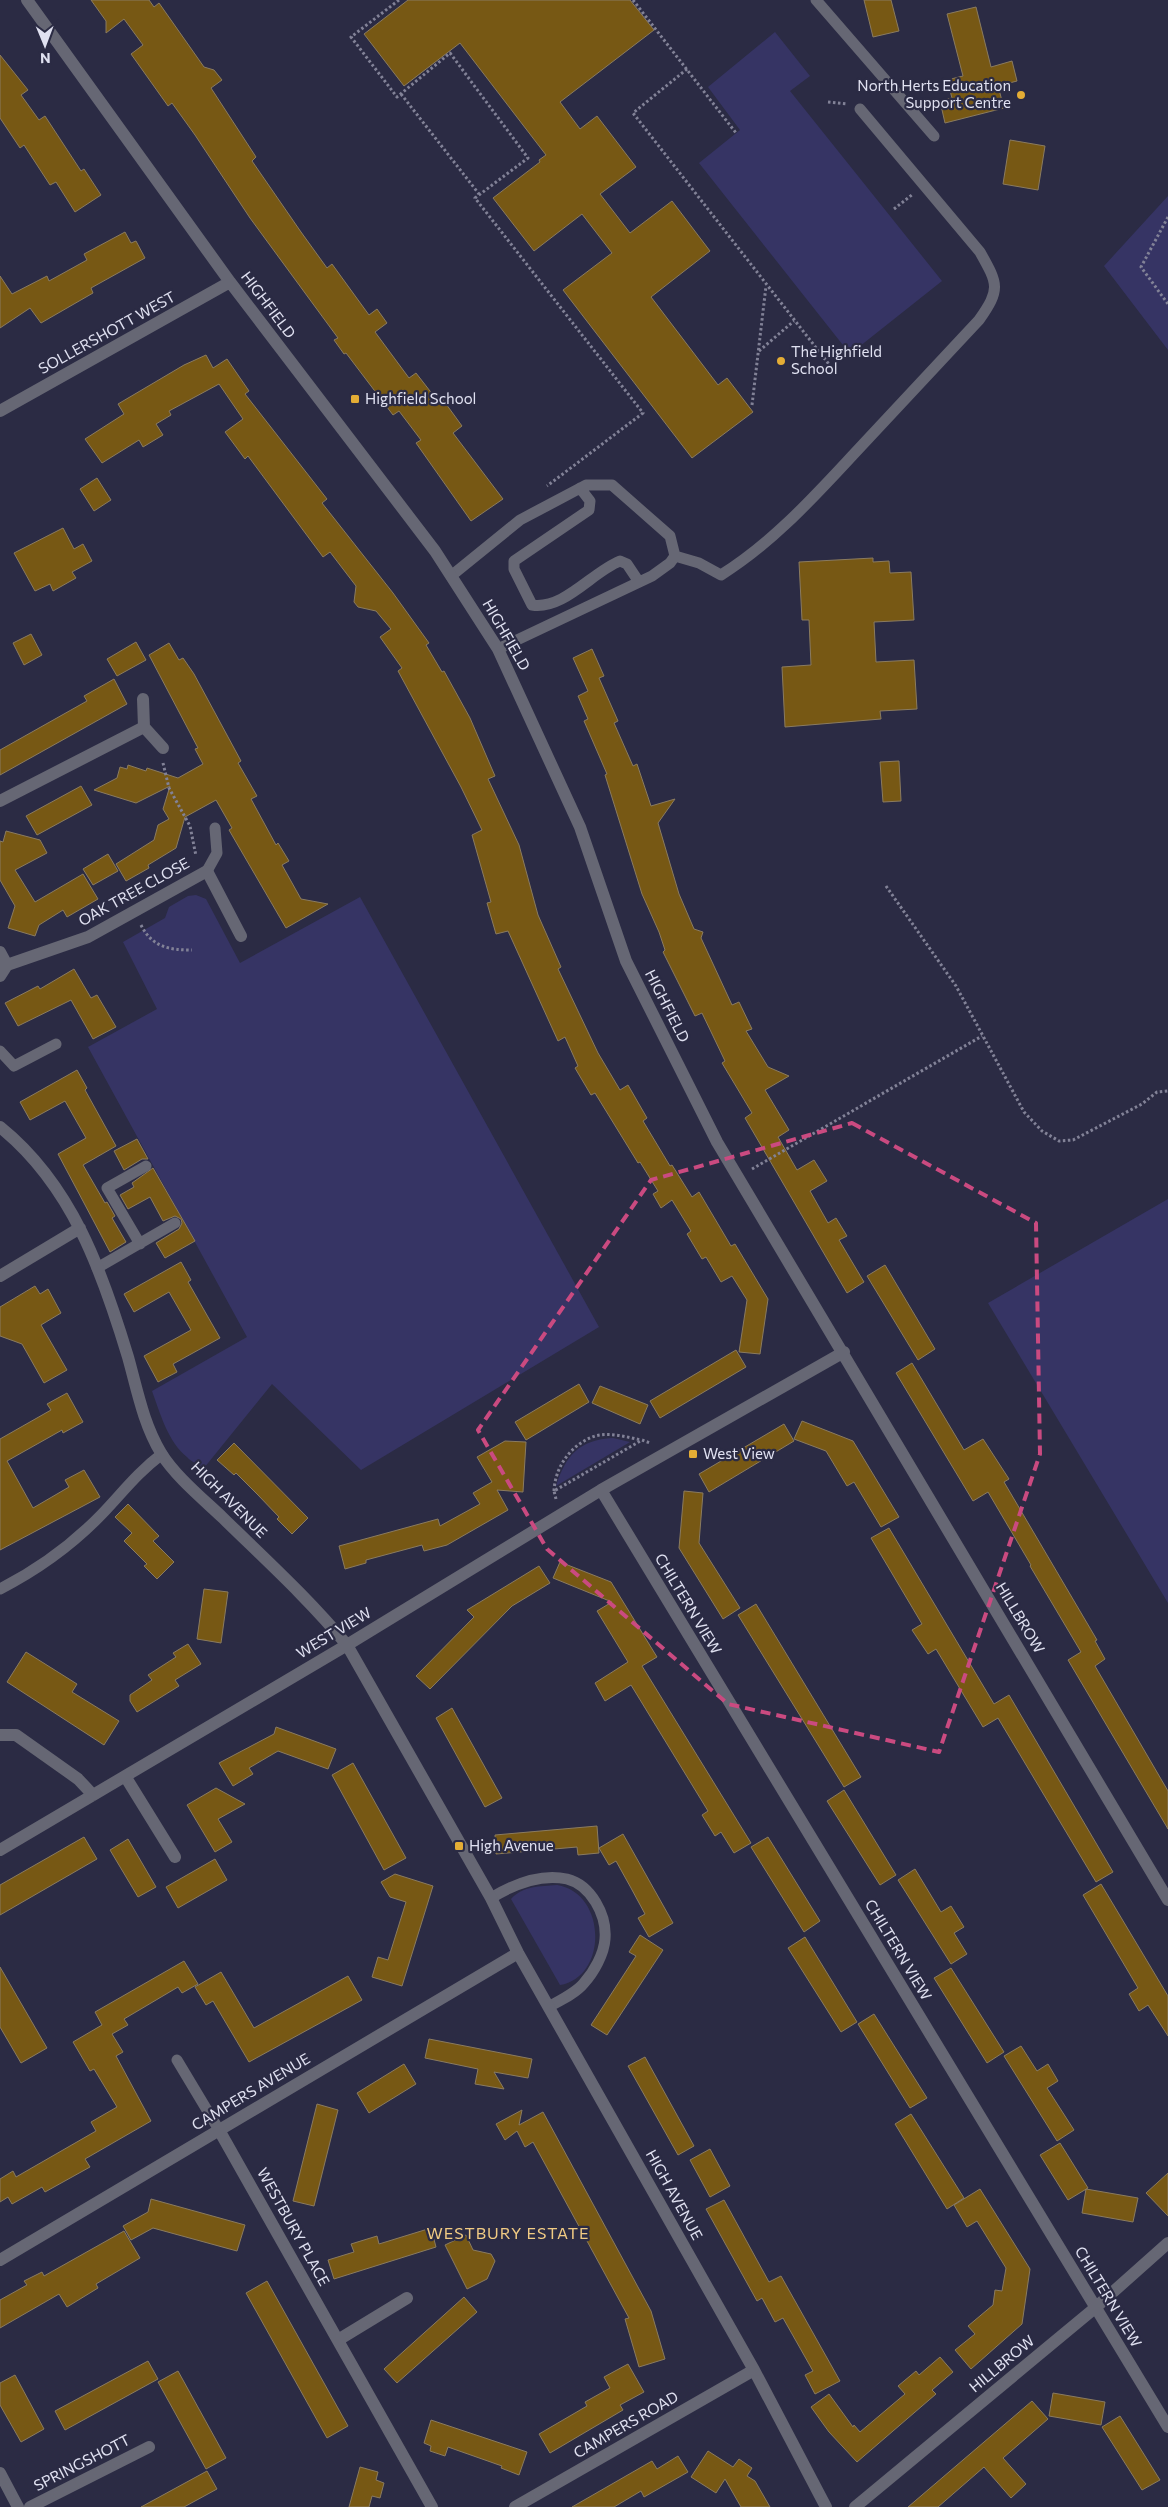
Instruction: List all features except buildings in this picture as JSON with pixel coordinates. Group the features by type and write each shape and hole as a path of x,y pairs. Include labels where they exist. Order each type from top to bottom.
{"street":[{"name":"HIGHFIELD","path":"27,0 230,282 435,551 498,648 580,827 626,961 717,1142 844,1352"},
{"name":"SOLLERSHOTT WEST","path":"0,411 230,282"},
{"path":"143,699 144,728 163,748"},
{"path":"0,801 144,728"},
{"name":"OAK TREE CLOSE","path":"7,964 88,937 207,871 241,936"},
{"path":"0,952 7,964 0,976"},
{"name":"HIGH AVENUE","path":"0,1127 15,1139 50,1176 80,1228 98,1268 128,1357 143,1412 162,1454 194,1490 318,1610 347,1645 491,1898 518,1953 550,2006 754,2370 826,2507"},
{"path":"0,1276 80,1228"},
{"name":"WEST VIEW","path":"0,1850 347,1645 601,1490 844,1352"},
{"name":"HILLBROW","path":"844,1352 1168,1900"},
{"name":"CHILTERN VIEW","path":"601,1490 1168,2427"},
{"path":"0,1735 16,1735 78,1778 93,1795"},
{"path":"125,1776 175,1857"},
{"name":"CAMPERS AVENUE","path":"0,2260 518,1953"},
{"name":"WESTBURY PLACE","path":"219,2130 432,2507"},
{"name":"HILLBROW","path":"855,2507 1095,2308 1168,2243"},
{"path":"338,2340 407,2298"},
{"name":"CAMPERS ROAD","path":"515,2507 754,2370"},
{"name":"SPRINGSHOTT","path":"30,2507 149,2447"},
{"path":"0,2473 18,2507"}],"lane":[{"path":"816,0 934,136"},
{"path":"675,556 699,563 722,576 743,562 815,496 979,320 994,299 993,274 980,252 860,109"},
{"path":"451,576 520,520 586,485 612,485 670,536 675,556 670,563 652,576 498,648"},
{"path":"580,488 590,501 589,510 514,562 514,568 532,605 541,606 577,590 620,561 627,564 638,582"},
{"path":"207,871 217,852 215,828"},
{"path":"0,1051 14,1066 56,1044"},
{"path":"140,1244 106,1188 146,1166"},
{"path":"98,1268 175,1224"},
{"path":"0,1589 22,1578 77,1538 102,1513 133,1477 162,1454"},
{"path":"491,1898 512,1885 538,1878 567,1879 583,1886 596,1900 606,1938 601,1955 584,1984 550,2006"},
{"path":"177,2060 219,2130"}],"path":[{"path":"399,0 351,37 397,97 450,53 528,158 475,198 643,413 541,490"},
{"path":"633,0 736,133"},
{"path":"687,69 633,113 834,372"},
{"path":"401,94 479,194"},
{"path":"894,209 923,186"},
{"path":"1168,218 1141,267 1168,304"},
{"path":"752,405 766,285"},
{"path":"758,351 794,321"},
{"path":"163,748 164,772 169,788 190,826 195,855 207,871"},
{"path":"886,886 956,986 1024,1112 1042,1131 1059,1141 1073,1140 1142,1104 1157,1092 1168,1091"},
{"path":"134,912 146,934 156,944 171,949 192,950"},
{"path":"738,1177 982,1035"},
{"path":"554,1491 554,1480 564,1458 579,1445 596,1436 642,1440"}],"highlighted area":[{"path":"852,1123 1036,1223 1040,1454 939,1752 728,1704 547,1549 478,1430 651,1180"}],"shaded area":[{"path":"775,32 810,76 790,91 942,281 850,354 699,163 740,130 708,87"},
{"path":"1168,196 1168,350 1104,266"},
{"path":"196,895 206,899 240,963 360,897 599,1327 361,1470 272,1384 204,1468 180,1451 165,1427 152,1391 247,1337 88,1047 157,1009 123,942 165,918 169,907 188,896"},
{"path":"1168,1199 1168,1603 988,1303"},
{"path":"613,1438 630,1442 556,1486 564,1466 576,1451 591,1442"},
{"path":"557,1885 573,1891 585,1903 593,1918 595,1935 593,1952 587,1967 576,1979 560,1985 511,1899 516,1894 527,1889"}],"place":[{"name":"North Herts Education Support Centre","path":"1021,95"},
{"name":"The Highfield School","path":"781,361"},
{"name":"Highfield School","path":"355,399"},
{"name":"West View","path":"693,1454"},
{"name":"High Avenue","path":"459,1846"}],"district":[{"name":"WESTBURY ESTATE","path":"508,2233"}]}
